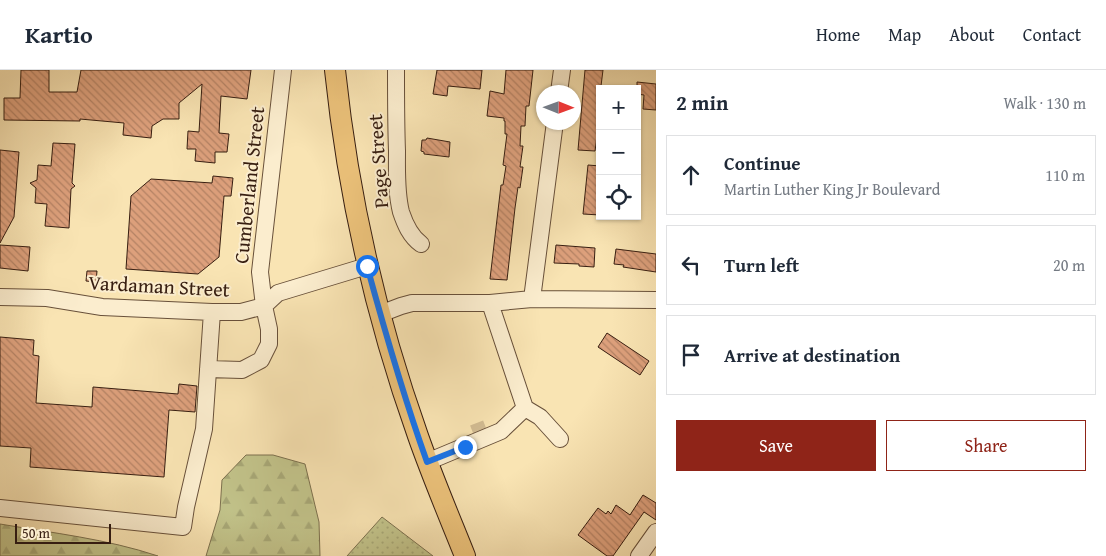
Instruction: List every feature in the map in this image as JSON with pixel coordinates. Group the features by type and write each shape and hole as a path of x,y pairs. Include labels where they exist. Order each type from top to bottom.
{"main road":[{"path":"336,70 340,114 367,266 403,392 427,462 465,556"}],"street":[{"name":"Cumberland Street","path":"208,369 242,370 261,360 269,344 269,329 260,272 283,70"},
{"name":"Page Street","path":"396,70 397,181 399,200 409,231 414,239 421,244"},
{"path":"560,85 562,70"},
{"path":"532,299 554,130"},
{"name":"Vardaman Street","path":"0,296 47,298 102,306 241,312 264,306 278,293 367,266"},
{"path":"380,314 412,303 490,303 532,299 656,300"},
{"path":"490,303 525,408 540,417 560,439"},
{"path":"0,508 183,527 204,429 212,312"},
{"path":"427,462 481,434 525,408"},
{"path":"639,556 656,532"}],"green space":[{"path":"246,455 273,455 305,464 319,522 320,556 206,556 220,510 222,480"},
{"path":"382,517 433,556 347,556"},
{"path":"0,524 100,541 158,556 0,556"}],"building":[{"path":"21,70 49,70 49,92 77,92 81,70 251,70 247,99 221,96 219,133 229,134 227,152 215,152 215,163 195,161 196,149 187,149 188,131 199,132 202,84 179,103 179,119 163,119 152,126 151,138 123,135 124,123 80,119 80,121 4,120 4,98 20,98"},
{"path":"437,70 482,70 480,89 448,86 447,96 433,94"},
{"path":"506,70 533,70 529,106 526,106 525,126 521,126 520,146 523,146 520,167 523,167 515,208 507,280 490,279 501,185 503,185 506,166 503,165 507,134 505,134 504,118 487,116 490,91 504,94"},
{"path":"585,70 603,70 601,85 596,85 595,151 578,150"},
{"path":"637,82 656,84 656,110 643,109 644,95 641,95 641,85 637,85"},
{"path":"427,138 450,142 449,157 424,154 421,151 422,140"},
{"path":"53,143 75,144 72,183 75,186 71,189 69,228 45,226 47,204 35,203 36,188 30,183 37,180 38,165 51,166"},
{"path":"0,150 19,152 14,217 0,243"},
{"path":"588,165 596,166 596,215 583,214"},
{"path":"213,176 233,178 231,196 224,196 219,257 198,274 126,269 131,196 151,179 212,183"},
{"path":"0,245 30,247 28,271 0,268"},
{"path":"556,245 595,248 594,267 554,263"},
{"path":"616,249 656,254 656,272 614,264"},
{"path":"87,271 97,271 96,282 86,281"},
{"path":"607,333 649,361 640,375 598,347"},
{"path":"0,337 34,340 33,355 39,356 36,403 92,407 93,387 178,394 179,384 197,386 195,412 169,410 164,477 30,467 31,448 0,446"},
{"path":"643,495 656,503 656,520 644,512 613,556 607,556 578,535 598,508 606,514 608,511 611,514 616,505 630,515"}],"tunnel":[{"path":"473,433 486,428"}],"route":[{"path":"367,266 385,334 427,462 465,447"}]}
